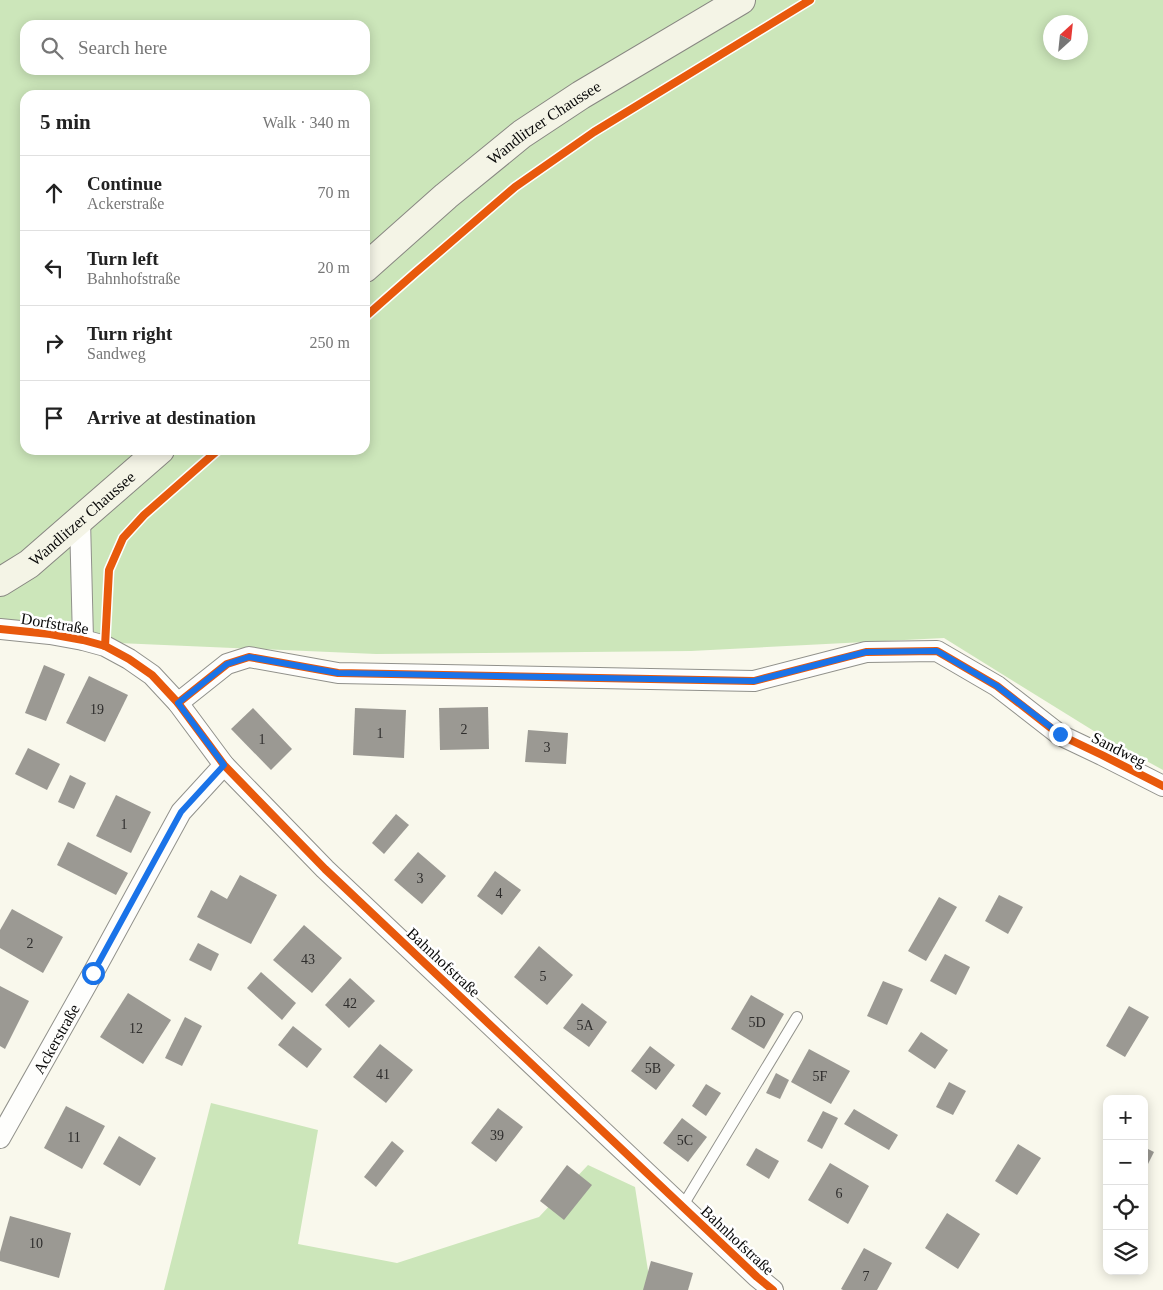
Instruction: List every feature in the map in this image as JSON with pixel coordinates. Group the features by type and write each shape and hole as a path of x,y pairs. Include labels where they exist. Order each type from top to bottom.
{"street":[{"name":"Wandlitzer Chaussee","path":"370,264 446,196 522,134 581,95 741,0"},
{"name":"Wandlitzer Chaussee","path":"0,582 29,564 154,455"},
{"name":"Dorfstraße","path":"80,520 84,640"},
{"name":"Dorfstraße","path":"0,629 50,634 105,646"},
{"name":"Bahnhofstraße","path":"105,646 129,659 152,675 178,703 224,765 326,869 682,1207 773,1290"},
{"name":"Sandweg","path":"178,703 227,664 249,657 338,673 754,681 866,652 937,651 997,686 1060,734 1163,786"},
{"name":"Ackerstraße","path":"0,1138 181,812 224,765"}],"lane":[{"path":"682,1207 797,1017"}],"green space":[{"path":"0,0 1163,0 1163,770 1110,741 944,638 691,651 376,654 118,643 0,622"},
{"path":"211,1103 318,1130 298,1244 397,1263 539,1217 588,1165 635,1187 651,1290 164,1290"}],"building":[{"path":"44,665 65,674 46,721 25,713"},
{"path":"89,676 128,695 105,742 66,723"},
{"path":"488,707 489,749 440,750 439,708"},
{"path":"253,708 292,749 271,770 231,729"},
{"path":"355,708 406,710 404,758 353,755"},
{"path":"528,730 568,733 566,764 525,762"},
{"path":"28,748 60,764 47,790 15,774"},
{"path":"70,775 86,783 74,809 58,802"},
{"path":"116,795 151,812 131,853 96,836"},
{"path":"396,814 409,825 384,854 372,843"},
{"path":"68,842 128,873 116,895 57,865"},
{"path":"418,852 446,876 422,904 394,880"},
{"path":"495,871 521,890 502,915 477,896"},
{"path":"240,875 277,895 251,944 197,917 211,890 227,899"},
{"path":"999,895 1023,907 1008,934 985,921"},
{"path":"939,897 957,907 926,961 908,951"},
{"path":"12,909 63,937 43,973 0,948 0,930"},
{"path":"304,925 342,958 312,993 273,960"},
{"path":"198,943 219,954 211,971 189,960"},
{"path":"539,946 573,975 547,1005 514,977"},
{"path":"945,954 970,967 956,995 930,981"},
{"path":"261,972 296,1003 282,1020 247,988"},
{"path":"350,978 375,1001 349,1028 325,1005"},
{"path":"883,981 903,989 887,1025 867,1016"},
{"path":"0,986 29,1001 5,1049 0,1046"},
{"path":"128,993 171,1020 143,1064 100,1037"},
{"path":"751,995 784,1014 764,1049 731,1029"},
{"path":"582,1003 607,1022 589,1047 563,1028"},
{"path":"1129,1006 1149,1017 1125,1057 1106,1046"},
{"path":"185,1017 202,1026 182,1066 165,1058"},
{"path":"293,1026 322,1049 307,1068 278,1045"},
{"path":"921,1032 948,1050 935,1069 908,1051"},
{"path":"380,1044 413,1070 386,1103 353,1077"},
{"path":"650,1046 675,1065 656,1090 631,1071"},
{"path":"809,1049 850,1071 831,1104 791,1082"},
{"path":"776,1073 789,1080 780,1099 766,1093"},
{"path":"949,1082 966,1091 953,1115 936,1107"},
{"path":"706,1084 721,1093 706,1116 692,1106"},
{"path":"66,1106 105,1126 82,1169 44,1148"},
{"path":"498,1108 523,1127 496,1162 471,1143"},
{"path":"854,1109 898,1135 889,1150 844,1124"},
{"path":"823,1111 838,1118 822,1149 807,1141"},
{"path":"682,1118 707,1137 688,1162 663,1143"},
{"path":"119,1136 156,1158 140,1186 103,1164"},
{"path":"392,1141 404,1151 376,1187 364,1177"},
{"path":"1018,1144 1041,1158 1017,1195 995,1181"},
{"path":"756,1148 779,1161 769,1179 746,1165"},
{"path":"1148,1149 1154,1152 1148,1164"},
{"path":"830,1163 869,1186 848,1224 808,1200"},
{"path":"567,1165 592,1185 564,1220 540,1201"},
{"path":"947,1213 980,1234 958,1269 925,1248"},
{"path":"10,1216 71,1233 59,1278 0,1261 0,1252"},
{"path":"864,1248 892,1263 877,1290 841,1289"},
{"path":"651,1261 693,1273 688,1290 643,1290"}],"cycle path":[{"path":"370,313 515,187 594,132 810,0"},
{"path":"105,646 109,570 123,538 144,515 212,455"},
{"path":"0,629 50,634 105,646 129,659 152,675 178,703 224,765 325,869 773,1290"},
{"path":"178,703 227,664 249,657 338,673 754,681 866,652 937,651 997,686 1060,735 1163,786"}],"route":[{"path":"93,973 181,812 224,765 178,703 227,664 249,657 338,673 754,681 866,652 937,651 997,686 1060,734"}]}
